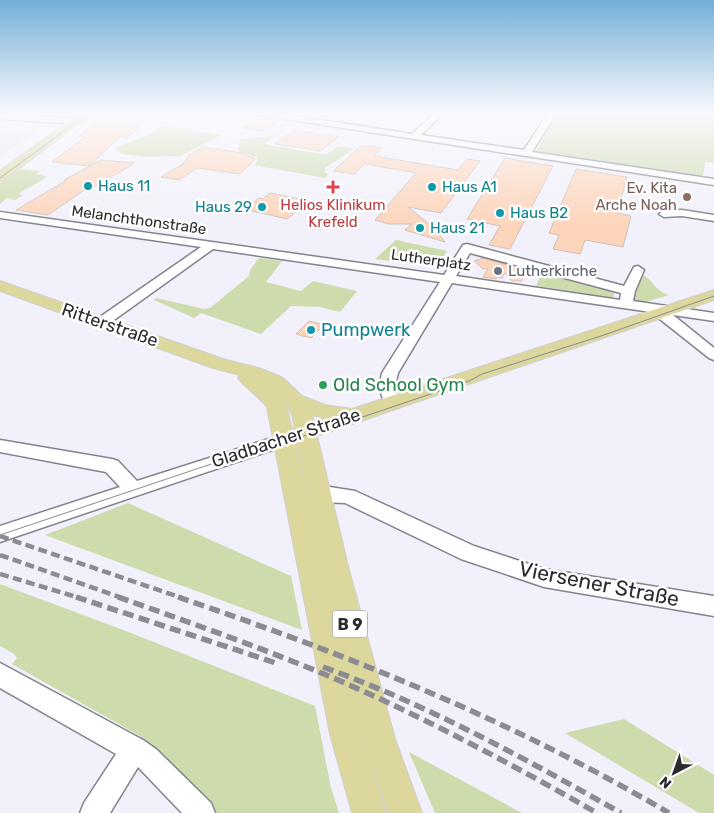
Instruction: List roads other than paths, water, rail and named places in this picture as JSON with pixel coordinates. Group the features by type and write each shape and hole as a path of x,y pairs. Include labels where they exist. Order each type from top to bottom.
{"main road":[{"path":"0,177 37,150"},
{"name":"Ritterstraße","path":"0,286 220,364 245,375 266,392 277,405 295,436"},
{"name":"Gladbacher Straße","path":"295,436 714,295"},
{"name":"Ritterstraße","path":"220,364 252,372 276,382 295,401 295,436"},
{"path":"295,401 353,417"},
{"name":"B 9","path":"295,436 319,495 379,739 404,813"},
{"name":"B 9","path":"295,436 346,734 369,813"}],"street":[{"path":"499,150 714,182"},
{"path":"526,154 529,150"},
{"path":"664,214 682,213 714,218"},
{"name":"Melanchthonstraße","path":"0,215 275,254"},
{"path":"102,322 210,246"},
{"path":"393,403 387,386 390,373 467,248"},
{"name":"Lutherplatz","path":"467,248 628,298 642,306 714,317"},
{"name":"Lutherplatz","path":"275,254 612,301 628,298"},
{"path":"628,298 638,270"},
{"path":"612,301 628,311 629,324"},
{"path":"696,301 696,308 704,314 714,317"},
{"path":"666,311 714,355"},
{"name":"Gladbacher Straße","path":"0,534 295,436"},
{"path":"0,446 112,466 133,489"},
{"name":"Viersener Straße","path":"319,495 348,496 468,553 544,578 714,606"},
{"path":"0,675 134,749 147,758 201,813"},
{"path":"94,813 134,749"}],"tram line":[{"path":"0,178 38,150"},
{"path":"0,535 235,456 321,431 469,381 482,374 604,335 714,296"}],"railway":[{"path":"0,536 182,598"},
{"path":"0,555 122,598"},
{"path":"0,574 80,598"},
{"path":"76,597 276,663"},
{"path":"118,597 261,649 345,683 472,745 597,813"},
{"path":"178,597 242,619 429,692 550,748 610,779 669,813"},
{"path":"323,667 438,715 548,772 621,813"}],"place":[{"name":"Haus 11","path":"88,186"},
{"name":"Helios Klinikum Krefeld","path":"333,187"},
{"name":"Haus A1","path":"432,187"},
{"name":"Ev. Kita Arche Noah","path":"687,197"},
{"name":"Haus 29","path":"262,207"},
{"name":"Haus B2","path":"500,213"},
{"name":"Haus 21","path":"420,228"},
{"name":"Lutherkirche","path":"498,271"},
{"name":"Pumpwerk","path":"311,330"},
{"name":"Old School Gym","path":"323,385"}]}
